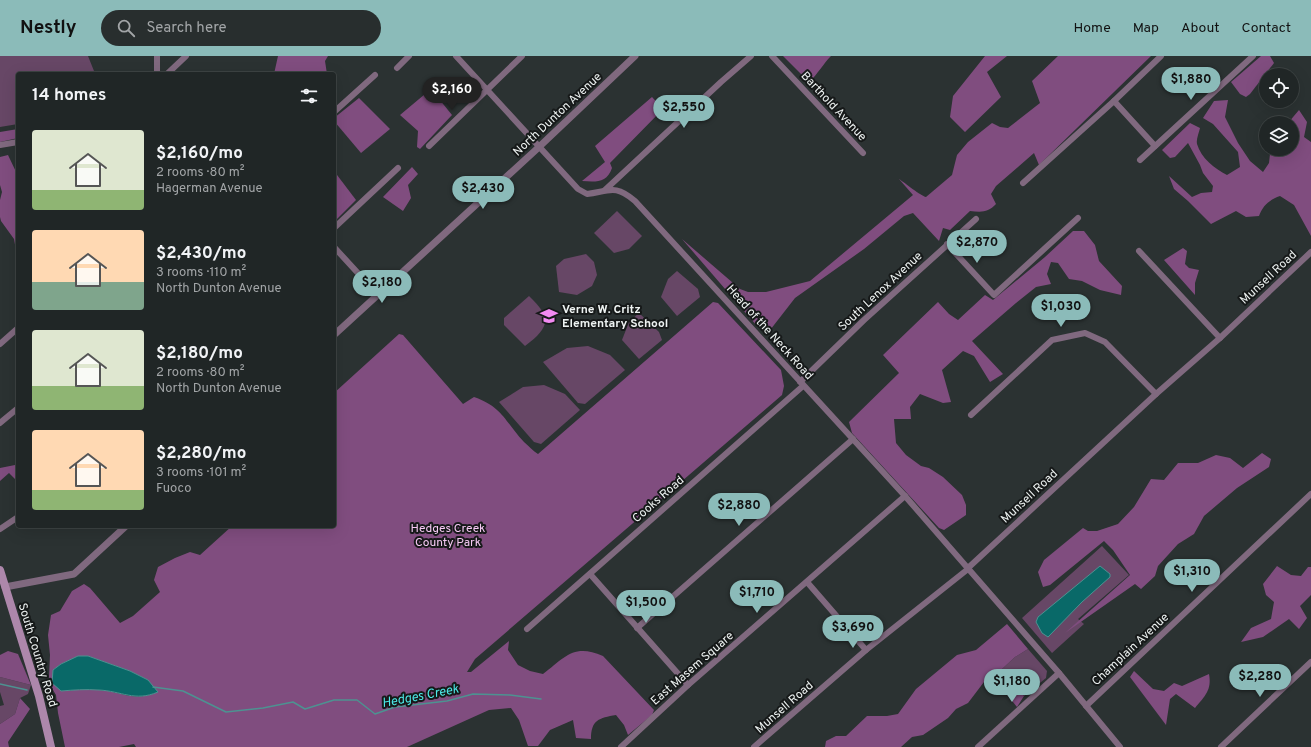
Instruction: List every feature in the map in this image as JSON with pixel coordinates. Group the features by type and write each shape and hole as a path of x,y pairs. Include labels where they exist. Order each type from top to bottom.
{"main road":[{"name":"South Country Road","path":"0,570 3,588 39,696 51,747"}],"street":[{"path":"157,56 157,72"},
{"path":"169,72 186,56"},
{"path":"397,68 409,56"},
{"name":"Head of the Neck Road","path":"456,56 578,189 587,194 605,190 617,190 627,194 635,201 906,496 1059,673 1120,747"},
{"path":"429,146 522,56"},
{"name":"North Dunton Avenue","path":"336,333 635,56"},
{"path":"605,190 751,56"},
{"name":"Barthold Avenue","path":"772,56 863,154"},
{"path":"1022,183 1114,102 1161,56"},
{"path":"1140,160 1253,56"},
{"path":"336,110 375,74"},
{"path":"1114,102 1155,146"},
{"path":"0,145 16,142"},
{"path":"336,226 398,168"},
{"path":"947,244 994,295 1078,218"},
{"name":"South Lenox Avenue","path":"802,384 864,320 976,219"},
{"path":"336,249 378,295"},
{"path":"1139,251 1220,338"},
{"name":"Munsell Road","path":"754,747 866,650 968,568 1156,394 1220,338 1311,252"},
{"path":"0,344 16,330"},
{"path":"971,415 1052,340 1085,333 1105,342 1156,394"},
{"name":"Cooks Road","path":"527,629 802,384"},
{"path":"0,423 16,410"},
{"path":"637,628 853,440"},
{"name":"Champlain Avenue","path":"1086,706 1311,494"},
{"name":"East Masem Square","path":"621,747 688,685 906,496"},
{"path":"0,528 16,517"},
{"path":"3,588 74,574 124,528"},
{"path":"590,574 688,685"},
{"path":"807,582 866,650"},
{"path":"1220,747 1311,662"},
{"path":"978,747 1059,673"}],"shaded area":[{"path":"0,56 88,56 94,71 16,72 16,124 0,127"},
{"path":"617,211 642,236 629,249 614,253 594,233"},
{"path":"586,254 594,262 597,275 592,286 577,295 559,292 556,266 564,259"},
{"path":"677,271 698,289 700,297 677,316 661,297 668,279"},
{"path":"529,296 542,310 545,322 539,333 525,346 504,325 504,318"},
{"path":"639,313 659,332 662,340 639,359 622,340 629,322"},
{"path":"588,346 610,355 625,370 585,404 578,403 543,362 567,348"},
{"path":"544,385 565,394 580,410 541,444 534,442 499,402 523,387"},
{"path":"1102,546 1129,575 1078,619 1084,624 1052,653 1022,618"},
{"path":"1028,649 1047,671 1046,678 1024,696 1011,684 1002,669 1015,657"},
{"path":"0,677 31,685 28,694 20,698 15,714 0,724 0,706 4,705 0,692"}],"green space":[{"path":"278,56 328,56 325,61 327,72 274,72"},
{"path":"783,56 831,56 809,82"},
{"path":"985,56 1007,56 987,72 1001,97 965,132 950,117 953,96"},
{"path":"1058,56 1151,56 1039,165 1034,153 996,186 991,194 996,204 993,207 984,211 970,211 950,230 943,228 939,241 913,213 904,216 864,249 795,298 767,334 757,326 682,239 740,289 748,292 766,292 810,281 913,195 899,179 926,197 952,175 957,155 968,142 992,123 1000,127 1008,128 1040,103 1032,81"},
{"path":"1261,56 1270,56 1274,63 1270,68 1259,68 1259,82 1246,97 1240,94 1231,82"},
{"path":"431,89 452,115 420,149 417,147 418,131 400,115"},
{"path":"652,97 663,109 610,163 612,168 610,173 604,179 592,182 582,181 605,162 595,146"},
{"path":"359,98 390,129 361,153 336,123 336,116"},
{"path":"1228,100 1225,117 1238,143 1250,161 1263,172 1269,163 1270,156 1299,156 1299,116 1294,116 1299,110 1307,122 1304,137 1311,142 1311,236 1294,205 1280,196 1267,203 1259,216 1246,217 1236,211 1211,224 1174,189 1169,176 1192,197 1201,193 1212,192 1213,186 1203,173 1188,143 1175,157 1170,158 1162,150 1190,123 1200,128 1197,138 1199,149 1205,158 1218,170 1227,175 1240,167 1238,152 1213,124 1203,118 1214,101"},
{"path":"16,129 16,138 0,142 0,132"},
{"path":"8,155 16,172 16,250 14,239 1,221 0,217 0,200 2,192 0,185 0,157"},
{"path":"412,167 418,174 408,185 411,198 403,211 383,197"},
{"path":"336,174 356,200 336,220"},
{"path":"1073,231 1084,231 1095,245 1099,261 1122,286 1121,295 1100,290 1082,281 1069,279 1058,263 1051,262 1047,274 1051,284 1036,287 972,341 1003,374 990,382 974,356 963,351 942,370 951,402 943,403 920,394 910,407 911,419 894,419 896,443 906,455 921,466 929,468 943,477 962,495 966,505 966,515 944,530 939,528 852,433 849,422 899,373 883,355 938,302 949,314 958,320 985,295 993,300 1045,257"},
{"path":"1183,248 1187,251 1185,264 1189,268 1199,270 1195,283 1195,295 1164,260"},
{"name":"Hedges Creek County Park","path":"713,302 718,303 781,370 784,386 782,395 475,659 467,672 471,672 509,641 508,650 518,665 530,671 543,674 570,654 584,651 593,652 603,656 654,710 652,715 628,735 624,725 616,715 605,717 597,721 594,724 591,733 591,739 576,738 573,720 550,730 538,746 528,746 519,720 511,708 489,710 407,747 136,747 134,744 119,747 65,747 56,695 49,677 50,655 48,635 51,615 60,611 72,591 84,584 90,588 120,623 133,616 160,592 154,580 158,567 190,552 200,555 230,528 336,528 336,391 399,334 403,335 463,404 474,397 491,405 498,410 524,442 538,454","holes":["78,656 88,656 130,671 148,680 157,692 149,695 128,696 99,690 61,691 53,670 61,664"]},
{"path":"1262,453 1271,459 1269,467 1237,488 1204,516 1194,534 1178,544 1158,566 1155,576 1141,589 1135,584 1065,633 1130,575 1113,550 1104,541 1050,585 1043,587 1038,572 1044,560 1083,528 1088,531 1097,531 1118,524 1134,507 1151,479 1164,480 1178,463 1198,463 1216,455 1230,458 1243,468"},
{"path":"16,465 16,480 9,473 0,481 0,468"},
{"path":"1277,566 1291,575 1301,576 1308,567 1311,567 1311,595 1300,606 1307,618 1299,629 1289,619 1263,637 1241,642 1251,628 1271,619 1274,602 1266,595 1263,584"},
{"path":"1007,624 1028,649 1015,657 1002,669 1011,684 1024,696 1017,707 991,675 968,703 956,709 948,718 923,735 912,737 901,747 825,747 826,741 836,736 846,736 867,716 887,716 898,714 916,689 957,655 976,650"},
{"path":"8,651 18,654 31,685 0,677 0,655"},
{"path":"1134,671 1153,689 1164,691 1174,683 1182,686 1209,674 1209,689 1195,708 1176,694 1170,699 1166,725 1130,677"},
{"path":"20,698 30,709 8,742 9,747 0,747 0,724 15,714"}],"water":[{"path":"1100,566 1110,574 1110,577 1082,602 1048,637 1042,633 1036,622 1038,617"},
{"path":"78,656 88,656 130,671 148,680 158,692 150,695 135,696 99,690 61,691 52,683 53,670 61,664"}],"waterway":[{"name":"Hedges Creek","path":"0,684 27,690"},
{"name":"Hedges Creek","path":"153,687 183,691 226,712 263,708 293,702 305,709 334,700 357,700 375,714 395,707 447,701 473,694 510,695 541,699"}],"place":[{"name":"Verne W. Critz Elementary School","path":"549,316"}]}
